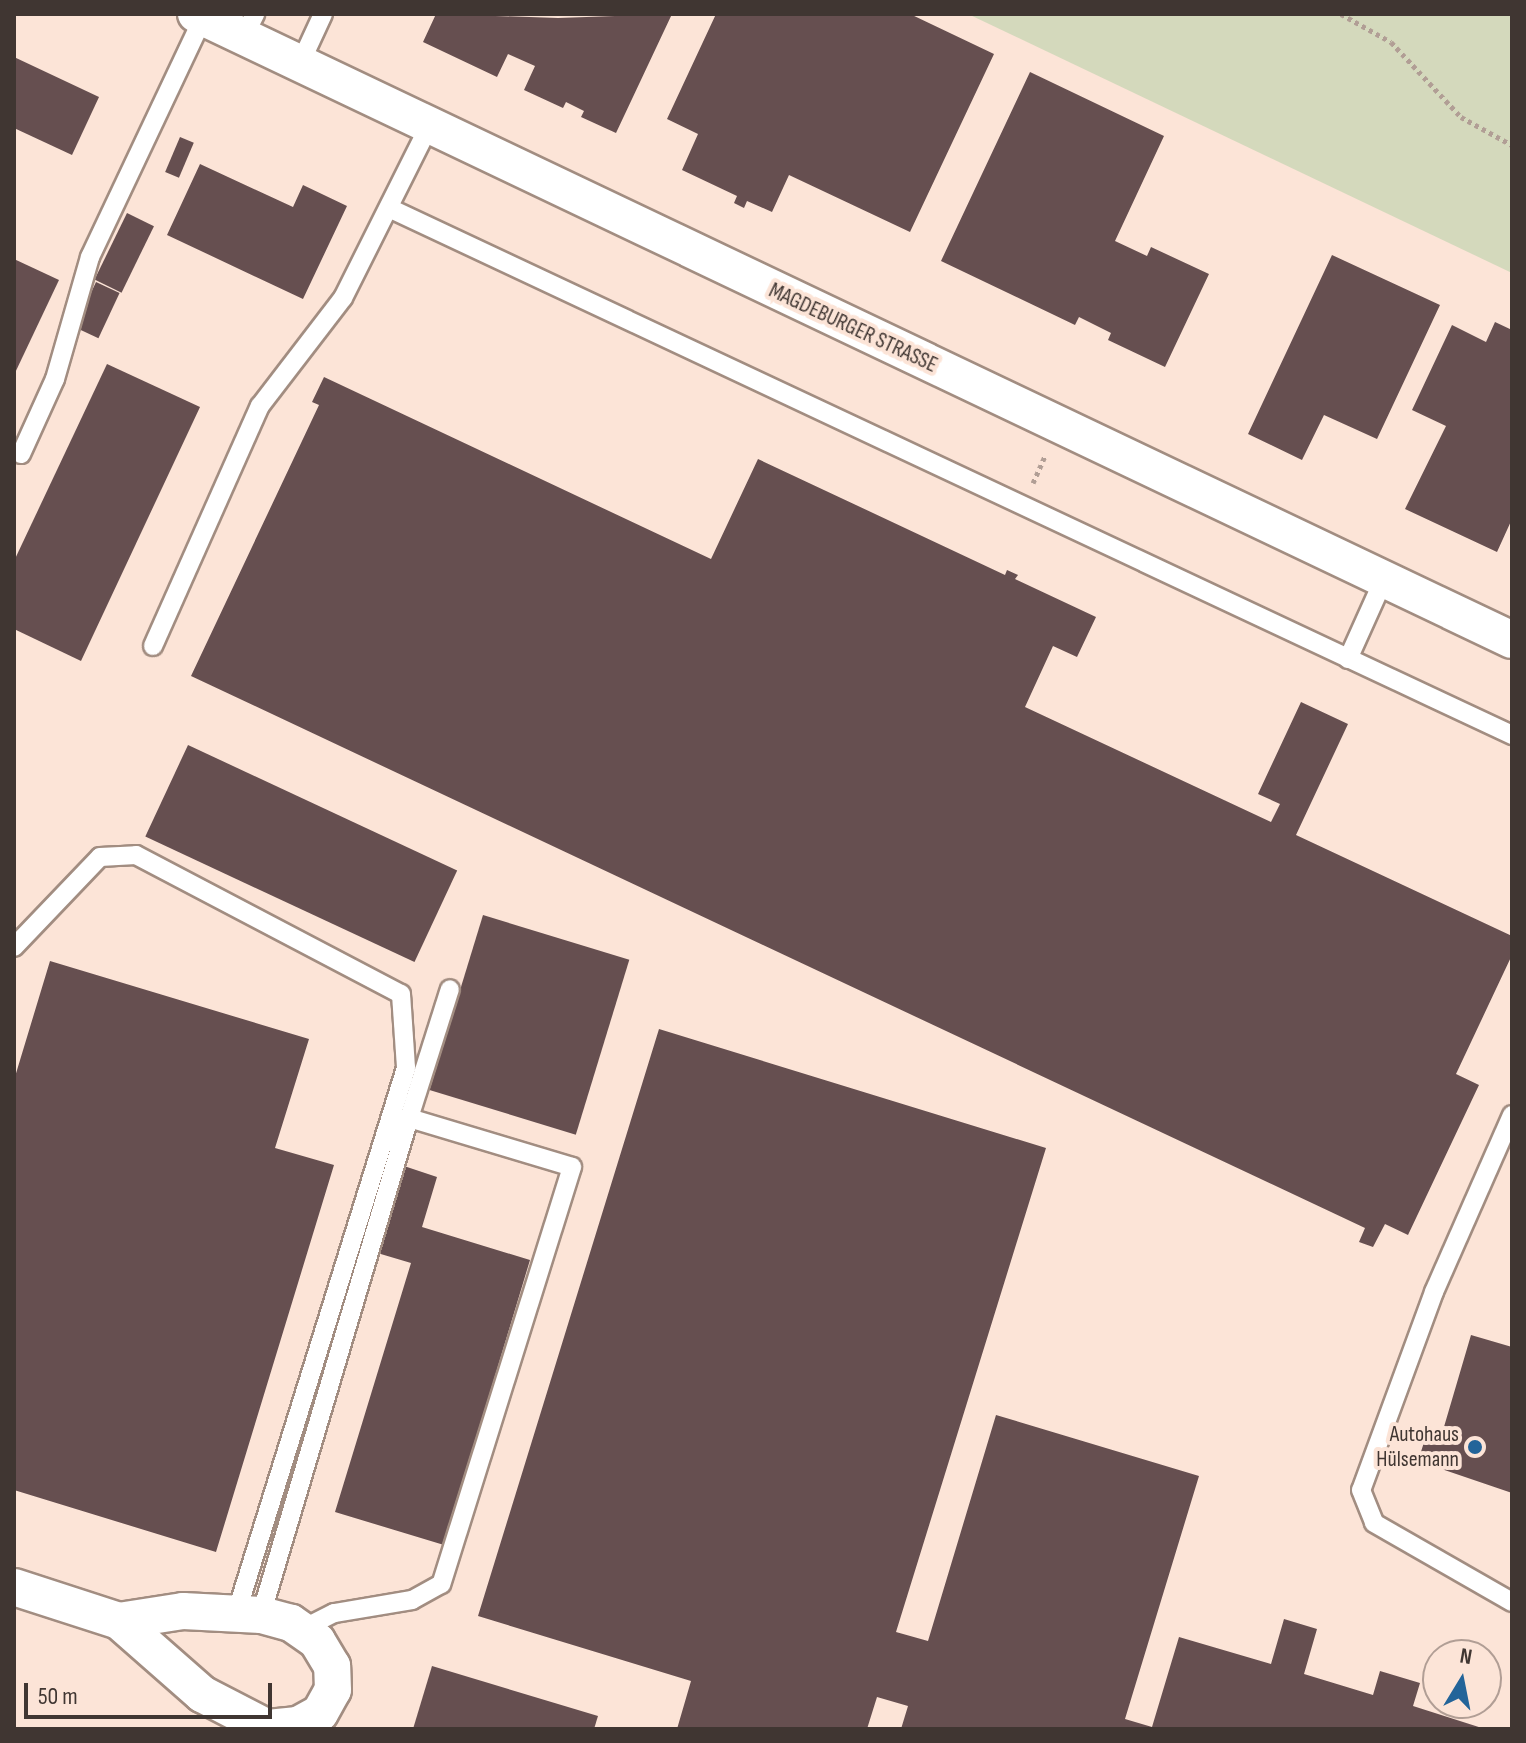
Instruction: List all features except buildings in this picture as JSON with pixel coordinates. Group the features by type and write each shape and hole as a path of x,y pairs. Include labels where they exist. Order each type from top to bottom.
{"street":[{"name":"MAGDEBURGER STRASSE","path":"199,16 249,26 299,66 1512,640"},
{"path":"14,1587 119,1621 202,1694 268,1728 295,1727 320,1713 333,1690 332,1666 317,1641 301,1630 249,1615 183,1611 119,1621"}],"lane":[{"path":"299,66 323,14"},
{"path":"16,458 55,379 90,257 199,16"},
{"path":"153,646 260,406 343,298 429,126"},
{"path":"389,208 1512,735"},
{"path":"1348,659 1384,579"},
{"path":"14,947 100,857 136,855 401,994 406,1068 249,1615"},
{"path":"249,1615 450,989"},
{"path":"1512,1115 1434,1292 1361,1490 1374,1523 1512,1602"},
{"path":"301,1630 334,1613 412,1600 441,1584 572,1167 409,1118"}],"path":[{"path":"1341,14 1391,42 1461,117 1512,145"},
{"path":"1023,506 1058,426"}],"green space":[{"path":"968,14 1512,14 1512,273"}],"place":[{"name":"Autohaus Hülsemann","path":"1475,1447"}]}
